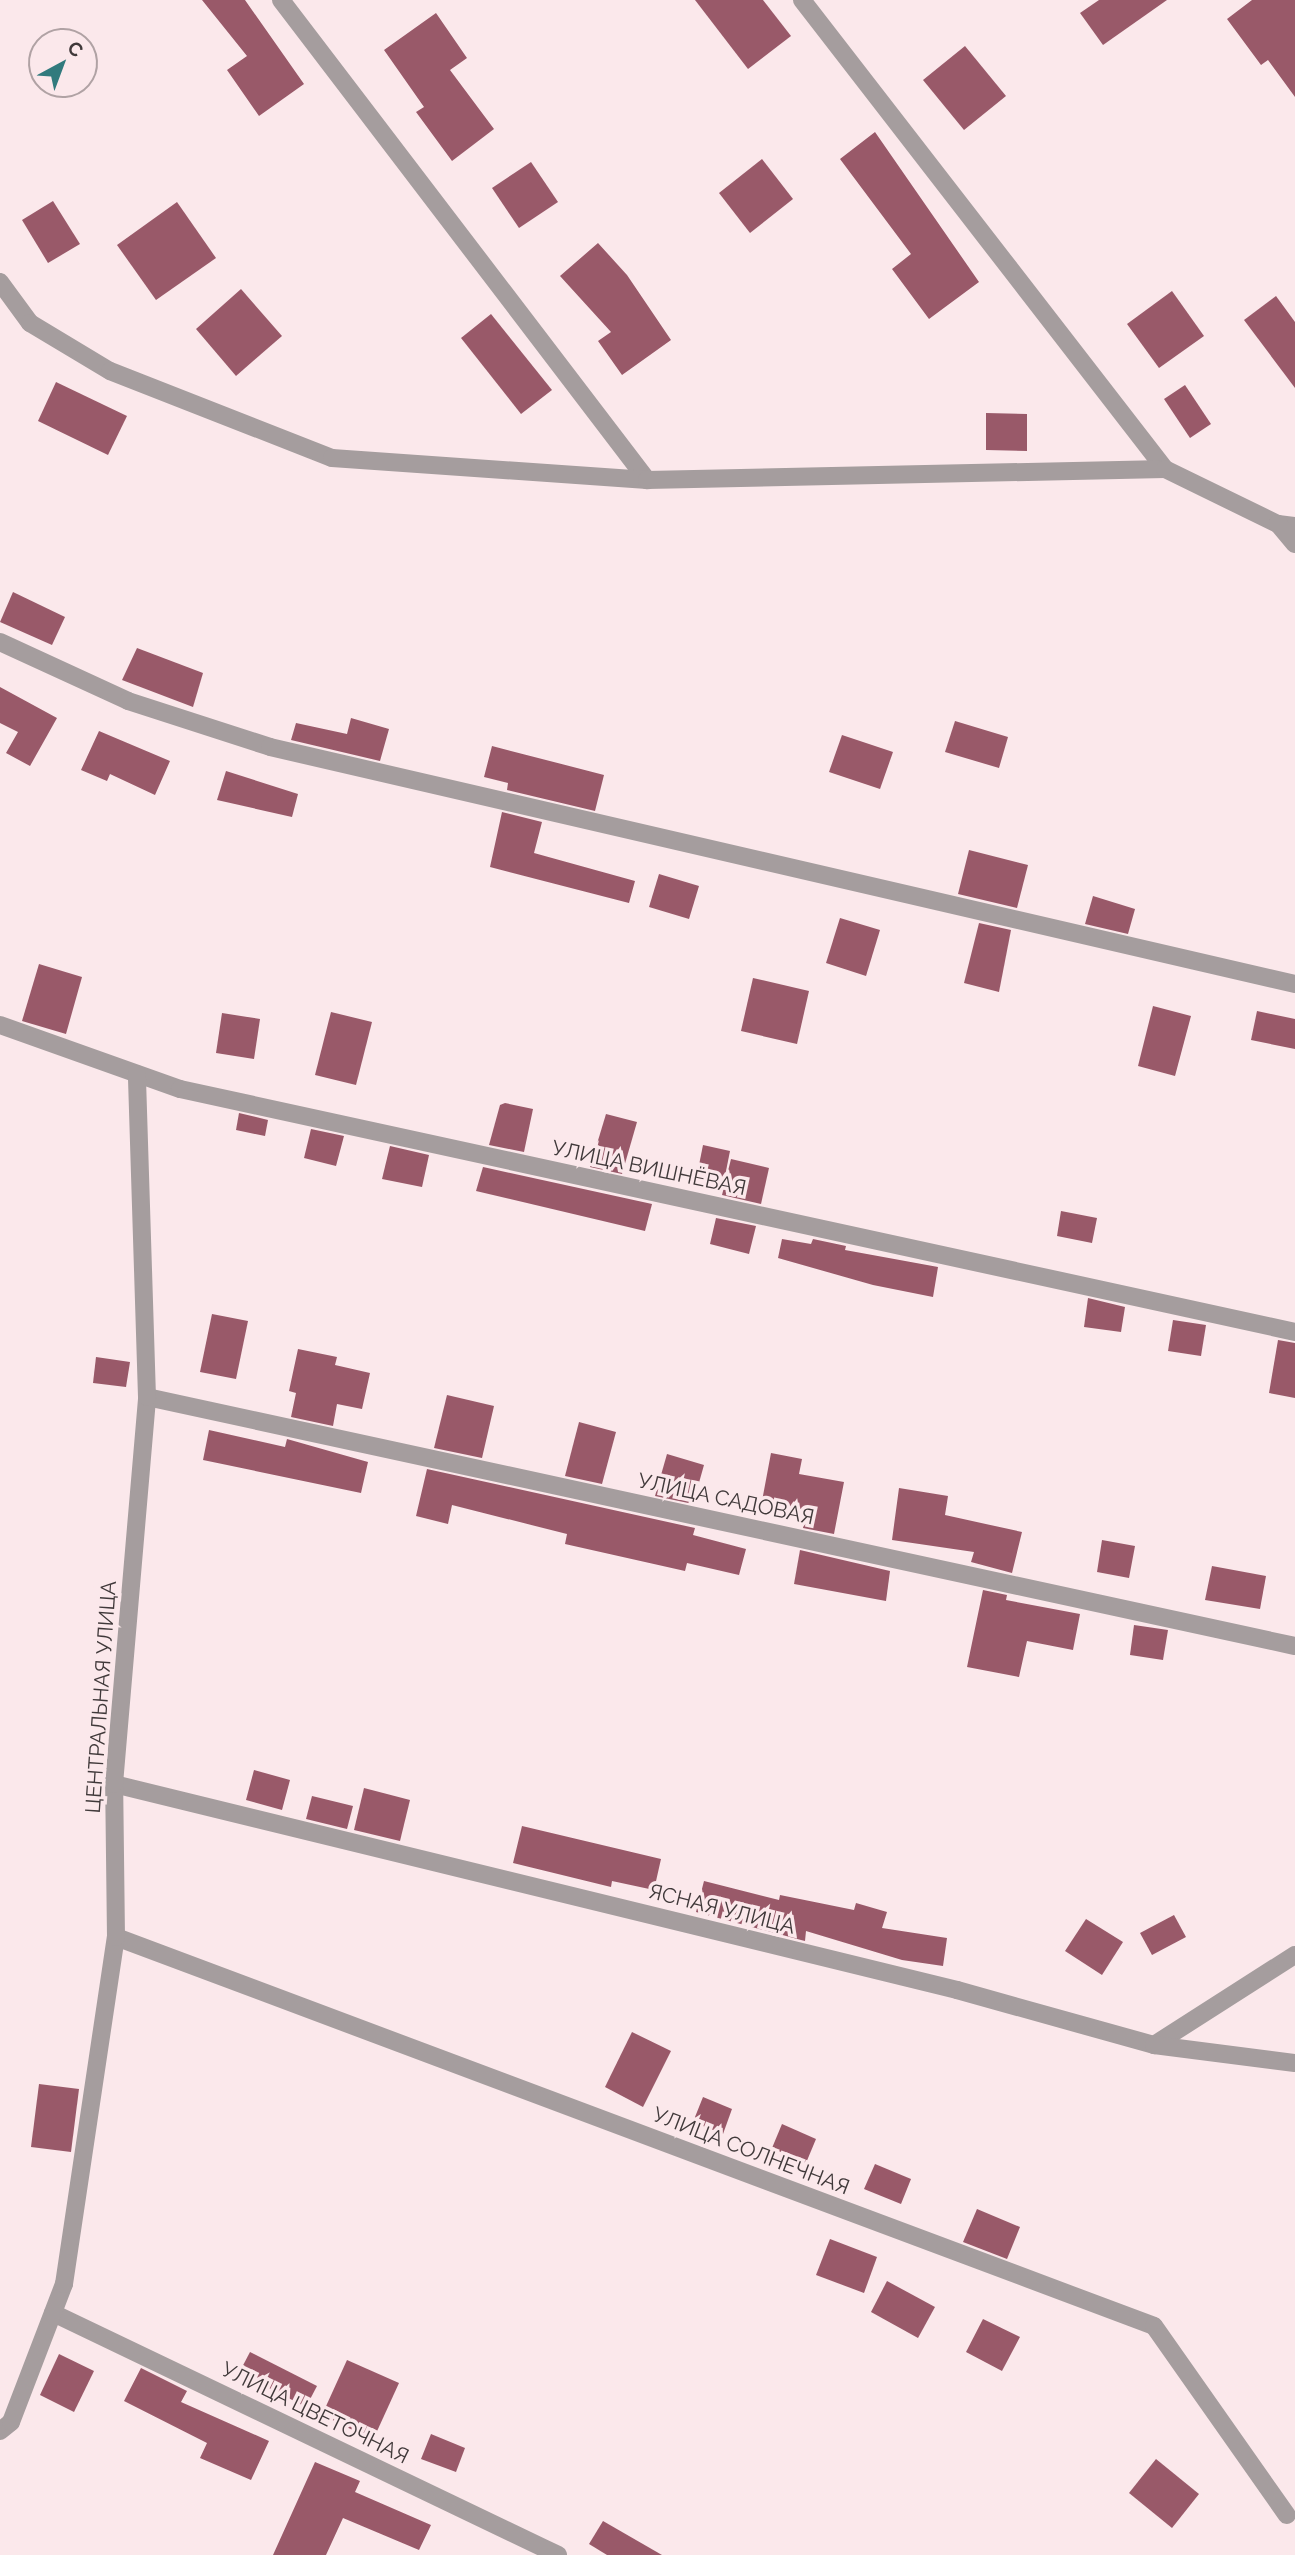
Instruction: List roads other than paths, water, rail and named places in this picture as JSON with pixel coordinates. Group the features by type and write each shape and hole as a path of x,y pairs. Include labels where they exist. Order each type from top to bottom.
{"street":[{"path":"281,0 647,480"},
{"path":"802,0 1165,469"},
{"path":"0,282 30,323 110,371 332,458 647,480 1165,469 1289,522 1295,544"},
{"path":"0,642 128,701 270,747 1295,984"},
{"name":"УЛИЦА ВИШНЁВАЯ","path":"0,1025 180,1089 1295,1332"},
{"name":"ЦЕНТРАЛЬНАЯ УЛИЦА","path":"0,2431 11,2422 64,2284 116,1937 114,1784 147,1397 137,1074"},
{"name":"УЛИЦА САДОВАЯ","path":"147,1397 1295,1646"},
{"name":"ЯСНАЯ УЛИЦА","path":"114,1784 957,1990 1154,2046 1295,2063"},
{"name":"УЛИЦА СОЛНЕЧНАЯ","path":"116,1937 1154,2326 1287,2515"},
{"path":"1154,2046 1295,1955"},
{"name":"УЛИЦА ЦВЕТОЧНАЯ","path":"53,2313 558,2555"}]}
